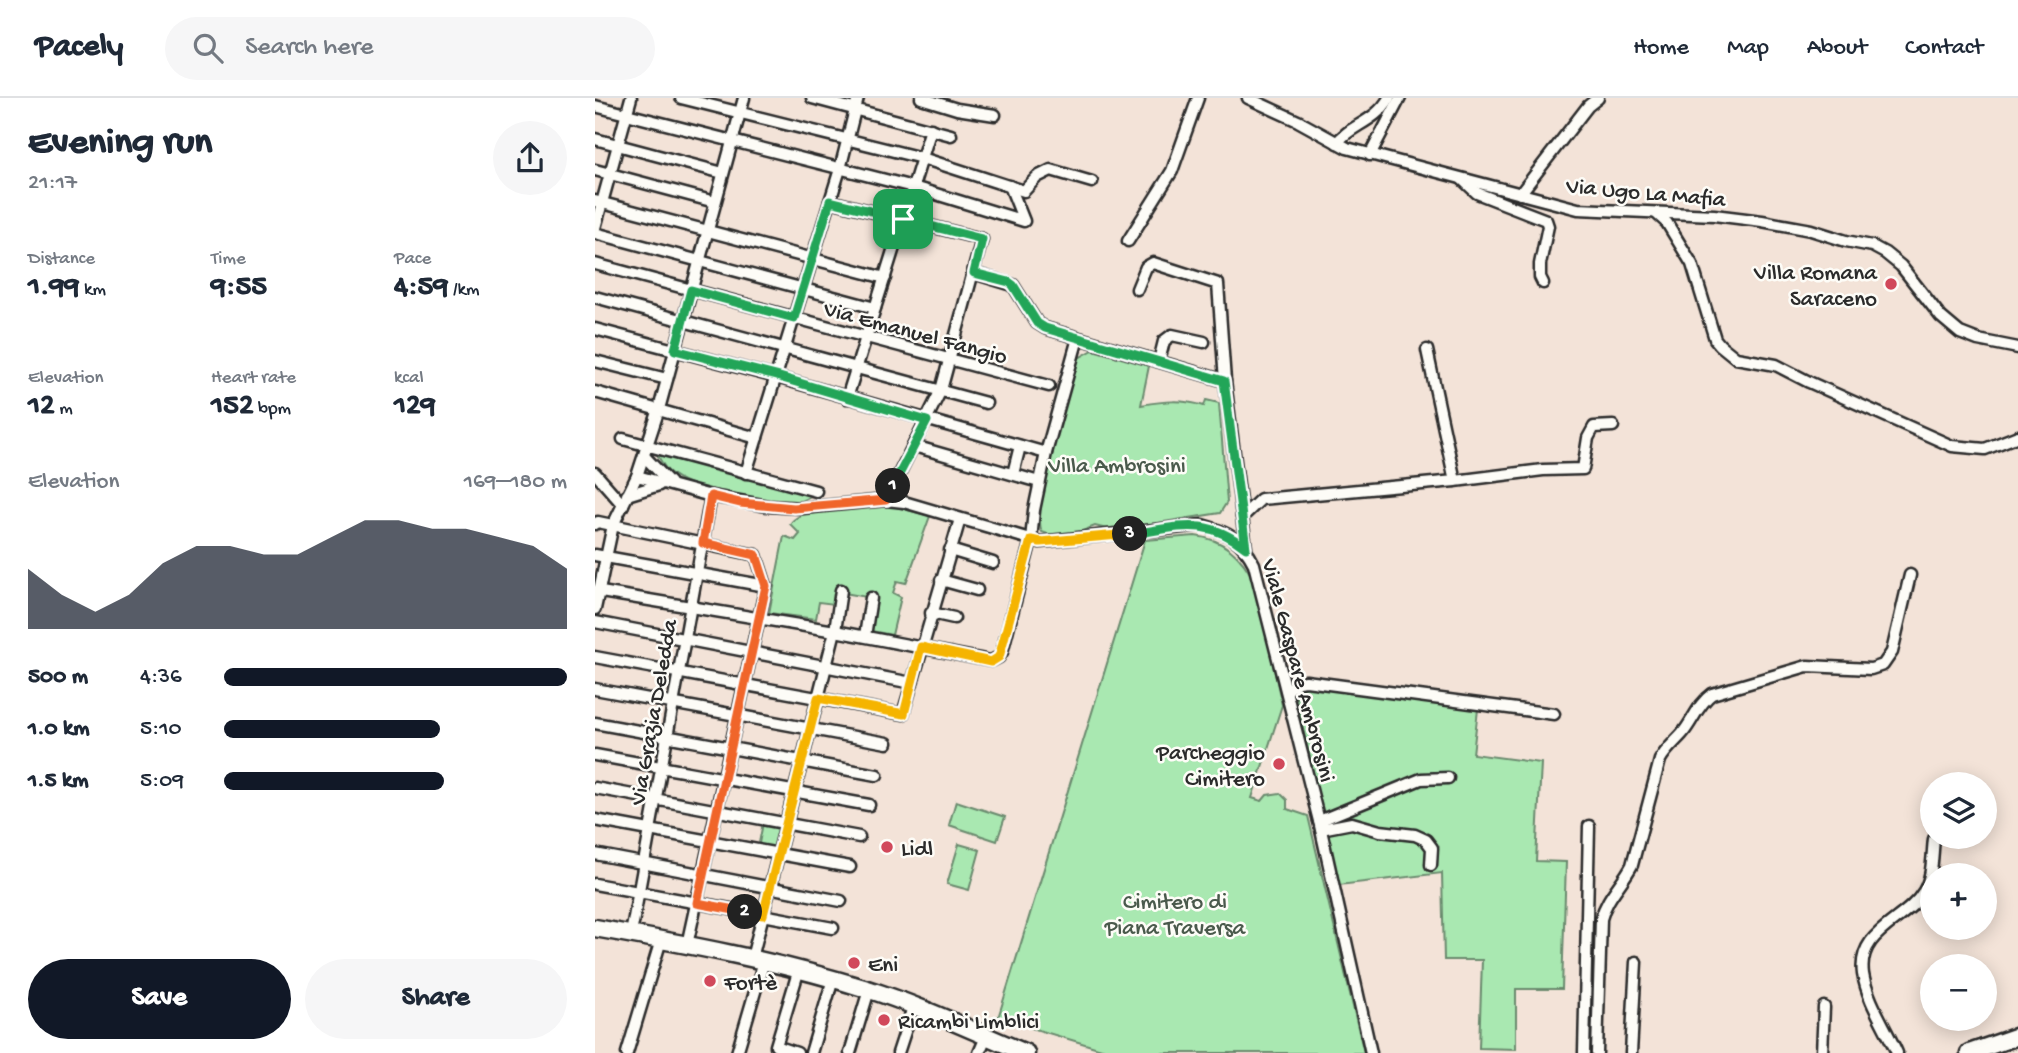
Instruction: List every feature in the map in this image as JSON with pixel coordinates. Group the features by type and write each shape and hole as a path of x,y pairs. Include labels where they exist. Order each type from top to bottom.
{"main road":[{"path":"595,928 758,960 833,979 913,1007 1021,1052"},
{"path":"1969,1053 2018,1036"}],"street":[{"path":"631,98 610,174 599,202 595,230 875,308"},
{"path":"681,98 922,158 1024,191 1037,177 1051,170 1092,182"},
{"path":"595,609 601,556 648,445 744,98"},
{"path":"812,98 951,135"},
{"path":"746,473 840,169 858,98"},
{"path":"921,98 957,109 995,114"},
{"path":"1128,241 1172,171 1198,98"},
{"name":"Via Ugo La Mafia","path":"1248,98 1298,121 1337,144 1578,209 1762,221 1872,246 1901,266 1951,327 1978,340 2018,348"},
{"path":"1337,144 1341,137 1371,119 1389,98"},
{"path":"1370,155 1400,98"},
{"path":"1520,194 1588,106 1598,98"},
{"path":"595,106 913,187 1024,221 1010,186"},
{"path":"847,397 931,129"},
{"path":"595,139 723,173"},
{"path":"595,170 715,202"},
{"path":"1462,179 1477,193 1546,220 1548,226 1539,271 1543,283"},
{"path":"830,201 982,239 941,390 886,500"},
{"path":"599,202 885,278"},
{"path":"1656,213 1667,223 1692,264 1715,339 1736,358 1786,369 1809,382 1952,446 1985,449 2018,436"},
{"path":"1137,289 1146,267 1153,263 1218,284 1224,381 1246,548"},
{"name":"Via Emanuel Fangio","path":"595,264 1049,386"},
{"path":"974,273 1009,282 1037,323 1054,332 1224,381"},
{"path":"595,297 986,402"},
{"path":"595,329 776,376 1046,453"},
{"path":"1159,361 1164,341 1172,335 1205,342"},
{"path":"597,591 865,636 991,662 999,657 1031,540 1039,482 1078,338"},
{"path":"1427,351 1455,481"},
{"path":"595,361 667,379"},
{"path":"595,392 757,438"},
{"path":"1242,517 1261,499 1543,470 1583,469 1588,438 1594,427 1613,426"},
{"path":"623,439 816,491"},
{"path":"914,446 1039,482"},
{"path":"1013,474 1020,446"},
{"path":"644,456 670,484"},
{"name":"Viale Gaspare Ambrosini","path":"638,472 670,484 740,503 794,508 886,500 904,502 1040,542 1202,525 1226,533 1246,548 1254,564 1287,691 1371,1053"},
{"path":"595,473 625,500"},
{"name":"Viale Gaspare Ambrosini","path":"625,500 648,488 670,484"},
{"name":"Via Grazia Deledda","path":"631,934 711,496"},
{"path":"595,657 904,714 921,647 960,519"},
{"path":"596,521 756,555 766,586 687,945"},
{"path":"950,550 993,564"},
{"path":"601,556 766,586"},
{"path":"1597,1053 1601,919 1608,900 1632,865 1657,771 1665,751 1680,736 1699,706 1712,694 1807,666 1871,669 1883,665 1892,652 1910,575"},
{"path":"941,580 977,590"},
{"path":"737,1053 758,960 763,915 835,631 841,590"},
{"path":"865,636 871,598"},
{"path":"932,613 954,618"},
{"path":"595,622 912,683"},
{"path":"1287,691 1298,682 1306,681 1554,714"},
{"path":"595,689 887,743"},
{"path":"595,723 877,775"},
{"path":"595,755 869,805"},
{"path":"1320,825 1420,779 1448,778"},
{"path":"595,788 859,837"},
{"path":"595,820 851,867"},
{"path":"1320,825 1352,823 1380,831 1421,837 1432,848 1431,865"},
{"path":"1584,1053 1589,826"},
{"path":"1897,1053 1867,992 1863,960 1867,946 1875,934 1909,909 1922,895 1930,878 1933,849"},
{"path":"595,854 841,901"},
{"path":"595,884 833,928"},
{"path":"627,1053 661,940"},
{"path":"1631,1053 1636,962"},
{"path":"797,1053 776,1046 799,970"},
{"path":"811,1053 833,979"},
{"path":"850,1053 869,990"},
{"path":"898,1053 913,1007"},
{"path":"1822,1053 1824,1007"},
{"path":"979,1053 986,1037"}],"green space":[{"name":"Villa Ambrosini","path":"1093,350 1149,366 1141,405 1173,401 1204,406 1206,400 1219,403 1227,502 1220,513 1139,526 1107,529 1095,526 1072,535 1050,535 1042,532 1042,500 1052,448 1077,359"},
{"path":"656,452 812,495 798,502 779,503 709,490 678,478 668,471"},
{"path":"896,507 930,516 906,583 897,581 893,593 901,597 892,635 866,630 867,597 844,593 842,605 819,602 816,619 769,613 784,536 795,540 800,534 790,524 806,513 817,510"},
{"name":"Cimitero di Piana Traversa","path":"1195,536 1224,545 1245,565 1255,583 1282,705 1252,798 1262,801 1267,795 1280,793 1287,800 1287,809 1308,816 1364,1053 1115,1053 998,1018 1145,540"},
{"path":"1308,686 1478,709 1473,754 1541,763 1536,861 1566,862 1562,989 1516,989 1516,1049 1479,1048 1482,960 1444,960 1442,873 1339,885 1295,694"},
{"path":"956,801 1005,817 997,841 949,825"},
{"path":"763,823 779,826 774,851 758,848"},
{"path":"959,844 980,850 969,890 947,884"}],"place":[{"name":"Villa Romana Saraceno","path":"1891,284"},
{"name":"Parcheggio Cimitero","path":"1279,764"},
{"name":"Lidl","path":"887,847"},
{"name":"Eni","path":"854,963"},
{"name":"Fortè","path":"710,981"},
{"name":"Ricambi Limblici","path":"884,1020"}],"route":[{"path":"830,201 903,219 982,239 974,273 1013,285 1037,323 1045,328 1224,381 1246,548 1226,533 1202,525 1095,538 1040,542 1031,540 1002,652 995,660 991,662 921,647 904,714 818,698 763,915 697,903 766,586 756,555 703,543 711,496 740,503 794,508 886,500 927,421 776,376 675,350 691,290 794,318 830,201"}]}
